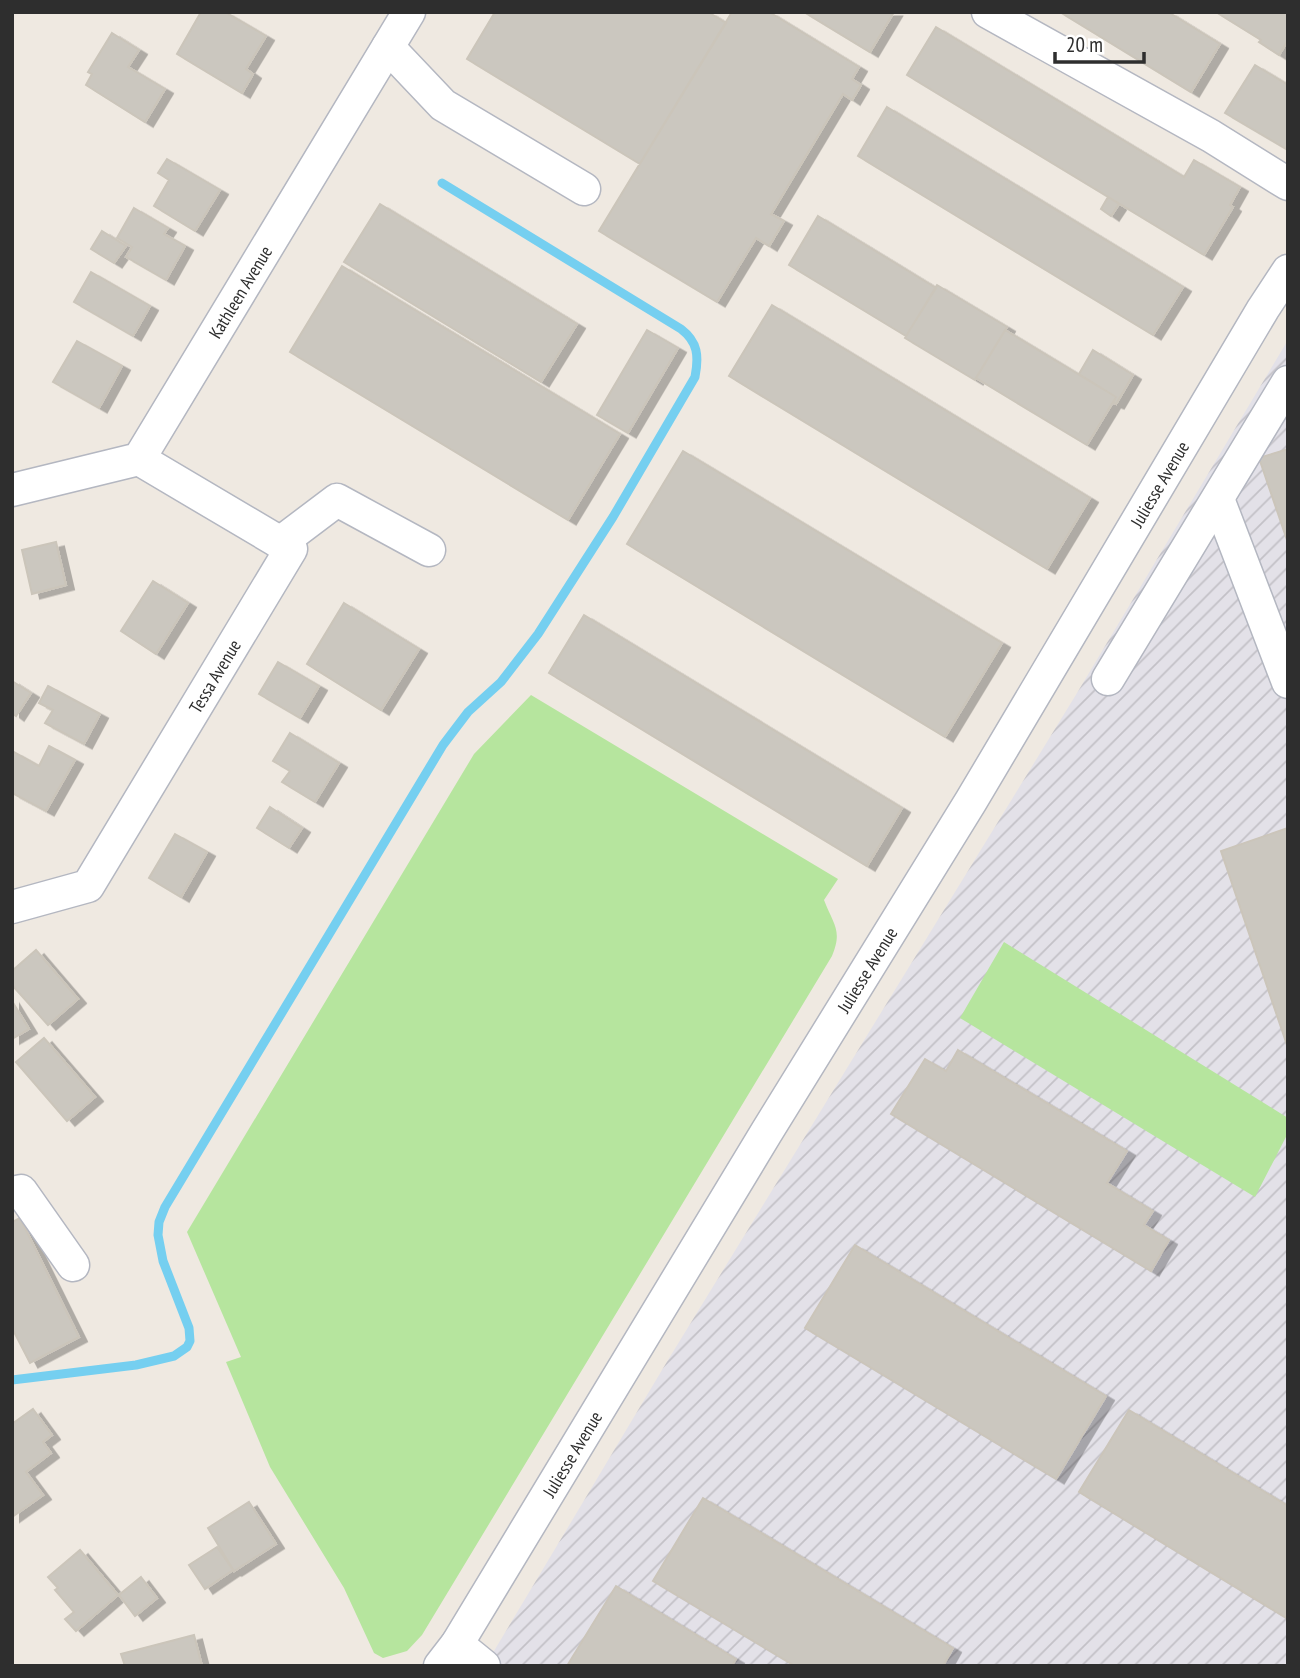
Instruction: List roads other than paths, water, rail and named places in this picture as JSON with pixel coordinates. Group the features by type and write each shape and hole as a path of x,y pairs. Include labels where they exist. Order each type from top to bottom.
{"street":[{"name":"Kathleen Avenue","path":"139,460 409,12"},
{"path":"988,12 1210,136 1288,184"},
{"path":"388,47 443,105 584,189"},
{"name":"Juliesse Avenue","path":"449,1655 730,1191 971,801 1288,271"},
{"path":"1108,679 1288,382"},
{"path":"12,491 139,460 280,543 337,500 429,550"},
{"path":"1218,499 1288,682"},
{"name":"Tessa Avenue","path":"12,907 88,886 290,549 280,543"},
{"path":"12,1193 22,1191 73,1265"},
{"path":"449,1655 484,1666"}],"waterway":[{"path":"12,1380 136,1365 174,1356 187,1347 190,1341 189,1328 163,1261 158,1235 159,1222 165,1207 443,745 468,712 501,682 538,634 613,517 695,377 696,350 691,339 681,329 442,183"}]}
